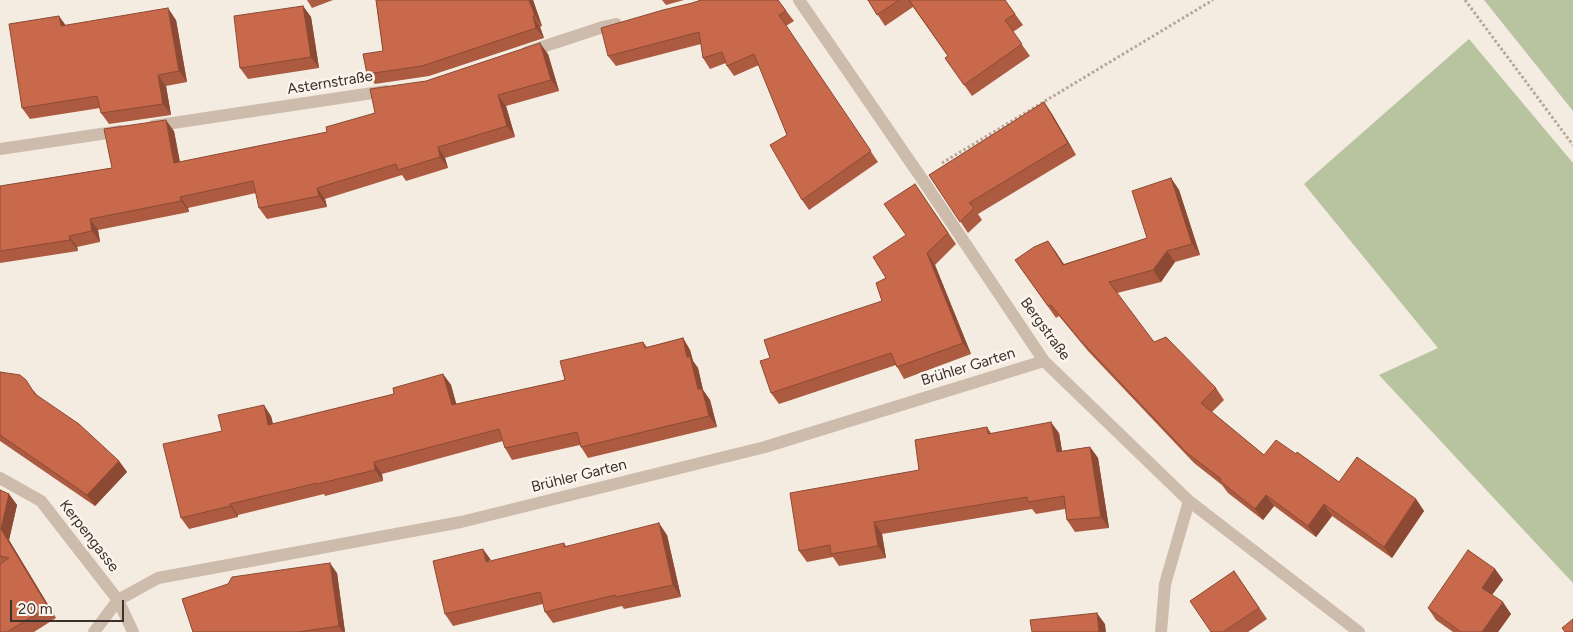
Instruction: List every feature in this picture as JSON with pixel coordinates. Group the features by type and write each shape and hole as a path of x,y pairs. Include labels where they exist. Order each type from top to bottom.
{"street":[{"name":"Bergstraße","path":"799,0 1044,361 1189,501 1359,632"},
{"path":"512,57 603,27 631,21"},
{"name":"Asternstraße","path":"0,149 401,89"},
{"name":"Brühler Garten","path":"118,600 158,578 460,522 765,446 1044,361"},
{"name":"Kerpengasse","path":"0,478 41,501 118,600 132,632"},
{"path":"1161,632 1165,584 1189,501"},
{"path":"94,632 118,600"}],"path":[{"path":"920,176 1213,0"},
{"path":"1465,0 1573,145"}],"green space":[{"path":"1484,0 1573,0 1573,111"},
{"path":"1469,39 1573,163 1573,583 1379,375 1438,348 1304,184"}],"building":[{"path":"376,0 529,0 535,16 533,16 536,28 422,66 367,74 363,54 383,51"},
{"path":"701,0 778,0 786,11 779,15 871,151 802,200 770,145 787,135 754,54 727,66 722,52 703,58 699,32 608,56 601,28"},
{"path":"868,0 899,0 877,15"},
{"path":"909,0 1005,0 1015,14 1005,20 1022,44 964,85 945,58 948,56"},
{"path":"303,6 311,57 240,68 234,16"},
{"path":"168,8 179,71 158,75 163,104 101,113 97,96 22,108 9,24 59,16 61,26"},
{"path":"540,43 551,80 498,95 507,126 438,147 440,157 398,170 396,164 317,188 319,196 259,208 253,181 180,197 181,201 90,219 92,231 69,236 70,240 0,251 0,186 112,168 104,129 166,120 174,163 327,132 326,127 375,113 370,89 426,81"},
{"path":"1044,102 1068,143 969,203 974,208 960,222 929,175"},
{"path":"1171,178 1192,244 1167,251 1153,270 1109,282 1154,342 1166,337 1216,388 1201,403 1264,455 1276,440 1296,454 1297,452 1339,482 1357,457 1416,499 1384,547 1324,504 1308,526 1266,495 1255,509 1186,452 1080,340 1051,305 1048,306 1015,260 1034,247 1048,241 1063,265 1147,238 1132,191"},
{"path":"915,184 948,233 927,253 963,343 897,367 891,353 771,393 760,361 770,358 764,340 882,301 876,283 886,278 873,257 906,235 884,204"},
{"path":"683,338 687,357 690,356 698,389 702,389 709,416 581,447 577,432 505,448 499,429 374,462 375,470 230,504 230,506 181,518 163,444 222,431 218,415 264,405 268,425 394,394 393,388 443,374 452,405 565,380 560,361 643,342 645,348"},
{"path":"0,372 20,375 26,380 35,394 79,424 119,461 87,495 0,435"},
{"path":"1051,422 1057,452 1090,447 1101,517 1067,520 1064,496 1028,502 1027,497 874,522 878,546 831,554 830,545 799,551 790,493 919,470 915,440 987,427 988,434"},
{"path":"0,490 9,494 1,529 48,607 7,632 0,632 0,564 9,558 0,556"},
{"path":"659,523 673,585 616,597 615,595 545,612 540,592 445,614 433,561 483,549 486,562 564,543 564,547"},
{"path":"1468,550 1495,569 1482,588 1503,602 1482,632 1461,632 1428,608"},
{"path":"330,563 339,626 298,632 193,632 182,599 228,584 232,577"},
{"path":"1234,571 1259,608 1223,632 1211,632 1190,601"},
{"path":"1097,613 1099,632 1032,632 1030,620"},
{"path":"1573,619 1573,632 1565,632 1562,628"}]}
